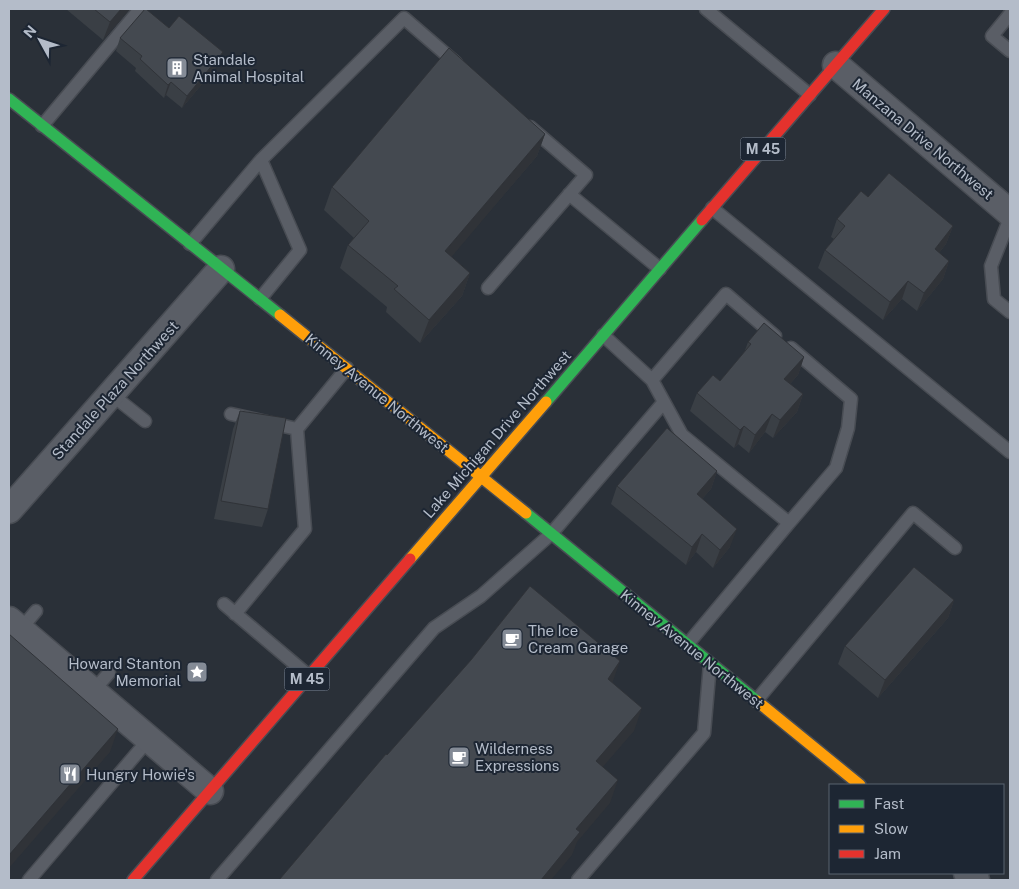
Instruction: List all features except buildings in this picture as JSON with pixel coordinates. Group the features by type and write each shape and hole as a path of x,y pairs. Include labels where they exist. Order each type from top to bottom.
{"main road":[{"name":"Lake Michigan Drive Northwest","path":"133,880 884,9"},
{"name":"Kinney Avenue Northwest","path":"9,99 347,368 859,784"}],"street":[{"name":"Manzana Drive Northwest","path":"836,65 1010,213"},
{"name":"Standale Plaza Northwest","path":"9,510 222,269"},
{"path":"22,621 101,682 149,739 210,791"}],"lane":[{"path":"42,126 140,9"},
{"path":"706,9 768,58 810,95"},
{"path":"1010,14 992,36 1010,51"},
{"path":"190,244 261,160 404,18 465,70"},
{"path":"488,288 586,174 518,116"},
{"path":"260,299 300,250 261,160"},
{"path":"569,194 660,269"},
{"path":"712,208 1010,452"},
{"path":"1010,218 991,266 994,299 1010,312"},
{"path":"652,380 726,294 851,398 848,428 836,468 687,645"},
{"path":"603,335 652,380 682,435 789,524"},
{"path":"236,614 306,529 297,429 347,368"},
{"path":"111,394 145,420"},
{"path":"217,880 434,628 481,596 551,534 664,402"},
{"path":"230,414 297,429"},
{"path":"756,701 913,514 955,548"},
{"path":"224,604 309,676"},
{"path":"578,880 704,733 710,663"},
{"path":"28,880 149,739"}],"traffic: fast":[{"path":"9,99 280,315"},
{"path":"546,402 702,220"},
{"path":"526,513 757,701"}],"traffic: slow":[{"path":"280,315 526,513"},
{"path":"410,559 546,402"},
{"path":"757,701 859,784"}],"traffic: jam":[{"path":"702,220 884,9"},
{"path":"133,880 410,559"}],"place":[{"name":"Standale Animal Hospital","path":"177,68"},
{"name":"The Ice Cream Garage","path":"512,639"},
{"name":"Howard Stanton Memorial","path":"197,672"},
{"name":"Wilderness Expressions","path":"459,757"},
{"name":"Hungry Howie's","path":"70,774"}]}
